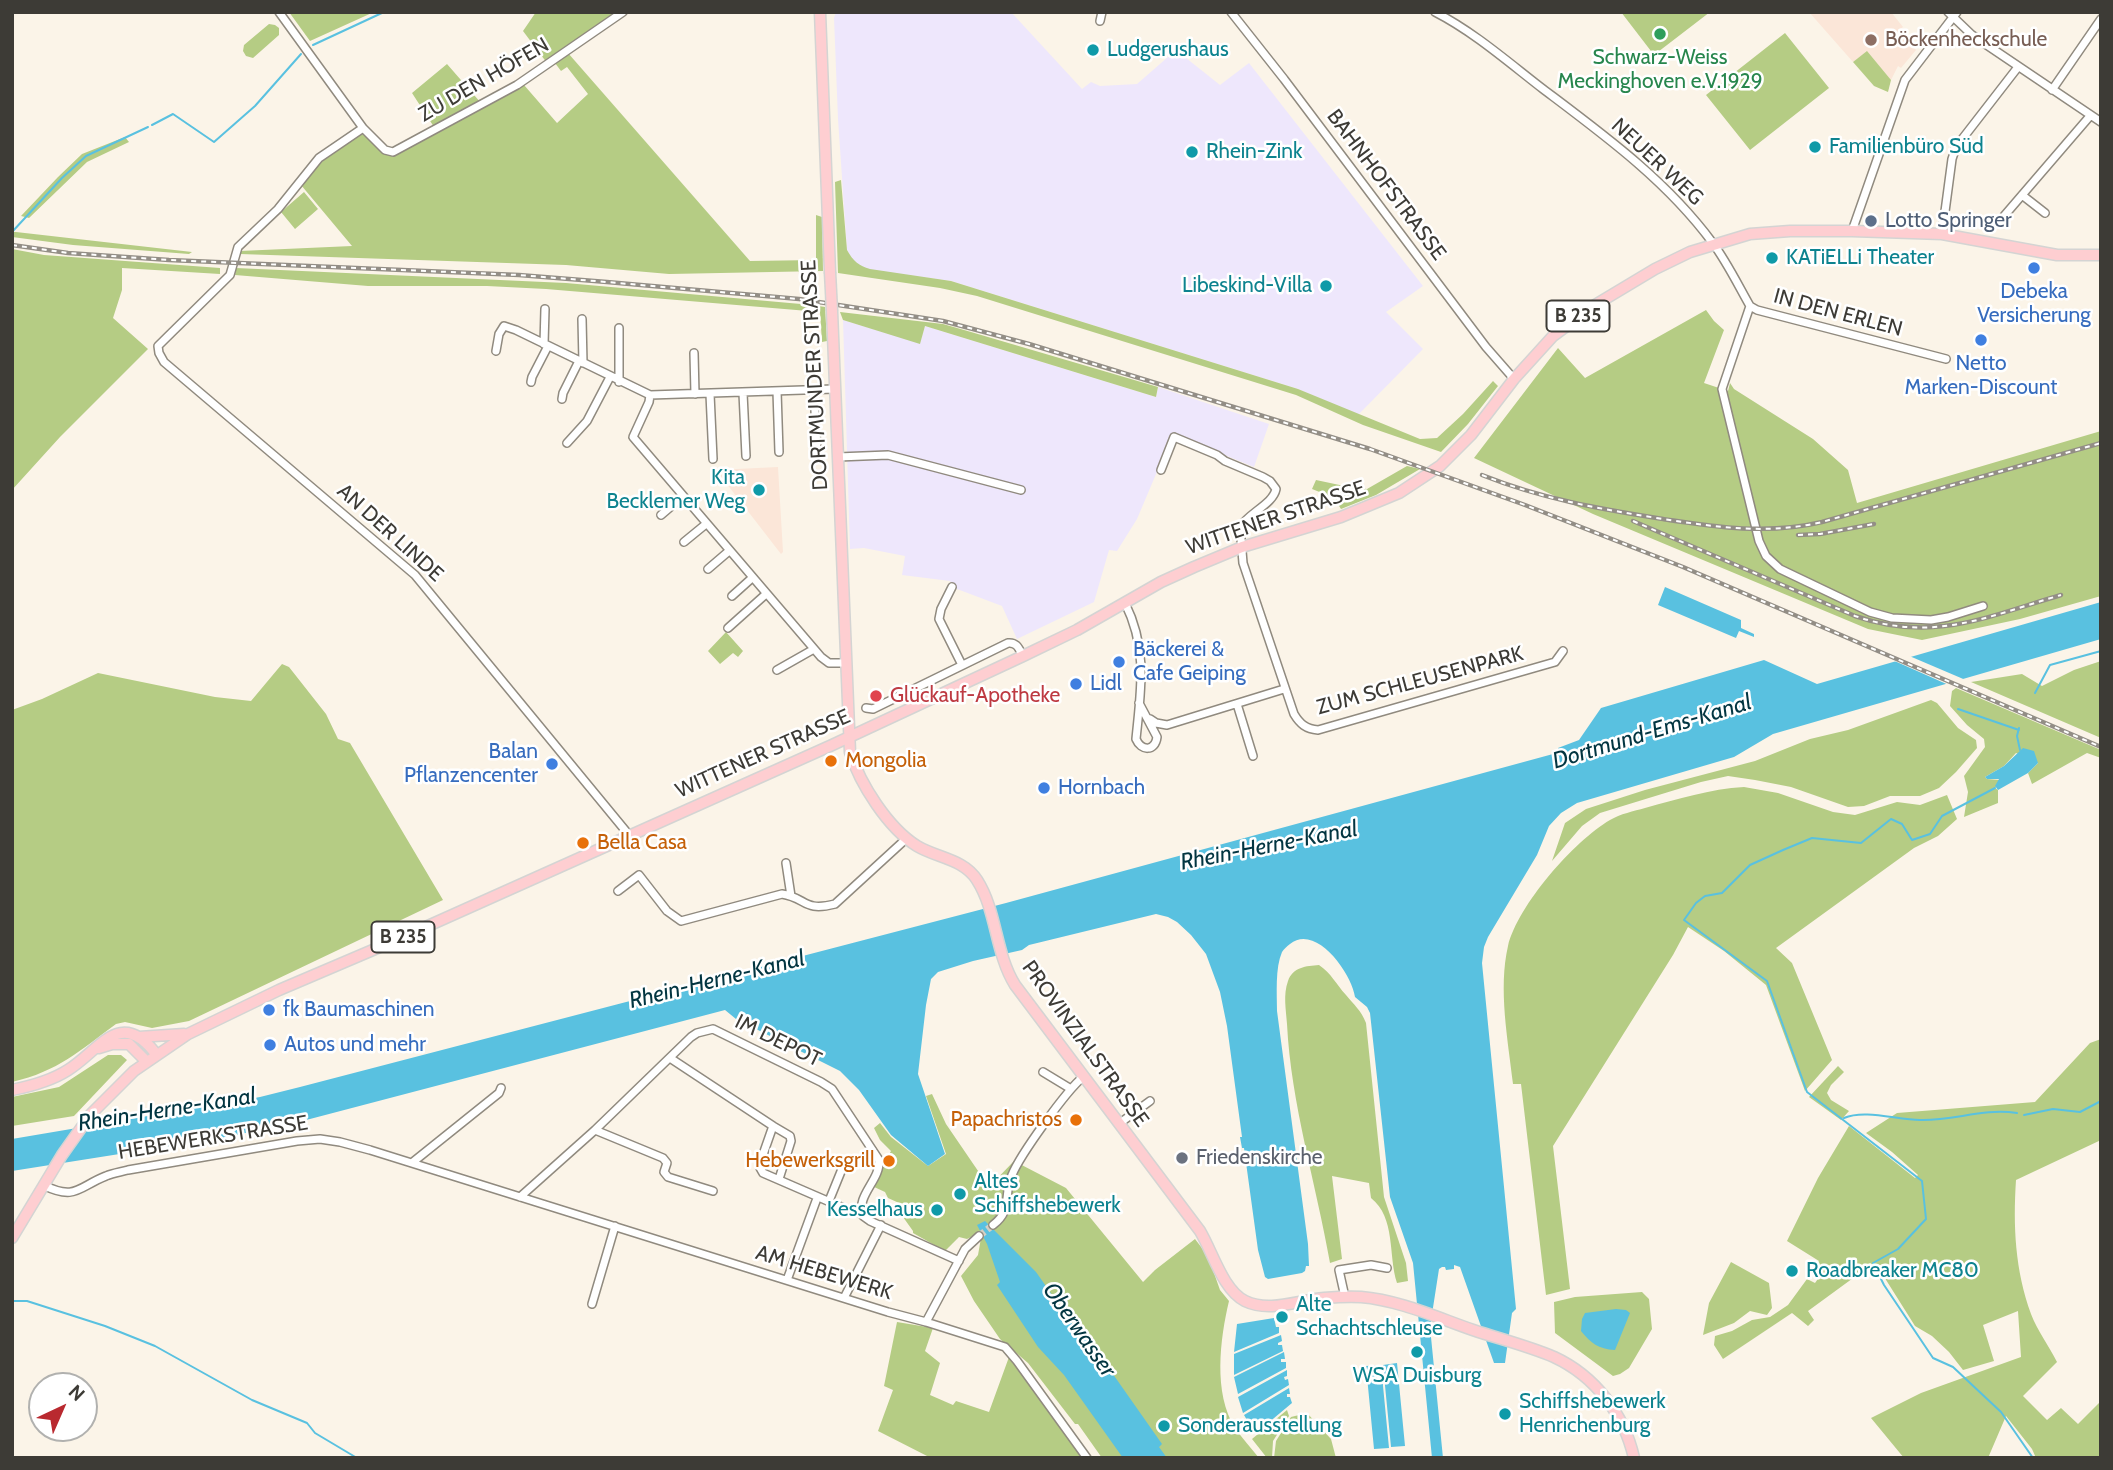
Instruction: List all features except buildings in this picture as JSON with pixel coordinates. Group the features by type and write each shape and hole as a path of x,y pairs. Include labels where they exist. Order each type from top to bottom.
{"main road":[{"name":"DORTMUNDER STRASSE","path":"821,13 850,736"},
{"name":"B 235","path":"1514,379 1553,336 1583,313 1655,269 1690,252 1750,234 1790,231 1942,234 2057,255 2101,255"},
{"name":"WITTENER STRASSE","path":"188,1034 279,990 557,868 1023,656 1077,630 1182,572 1242,547 1376,504 1440,466 1471,435 1514,379"},
{"name":"PROVINZIALSTRASSE","path":"850,736 850,752 856,769 891,822 918,847 968,870 976,878 987,902 1002,959 1014,985 1200,1231 1229,1288 1242,1300 1261,1306 1345,1297"},
{"path":"12,1090 37,1085 64,1073 110,1036 127,1033 139,1037 156,1054"},
{"name":"B 235","path":"139,1037 188,1034"},
{"name":"B 235","path":"12,1238 46,1180 91,1114 156,1054 188,1034"},
{"path":"95,1049 111,1044 130,1044 147,1062"},
{"path":"1345,1297 1378,1300 1411,1309 1541,1352 1568,1365 1599,1390 1618,1416 1634,1458"}],"street":[{"name":"ZU DEN HÖFEN","path":"279,12 363,128 393,152 517,85 623,12"},
{"path":"1100,21 1102,12"},
{"name":"BAHNHOFSTRASSE","path":"1231,12 1514,379"},
{"name":"NEUER WEG","path":"1435,12 1494,51 1628,153 1687,212 1714,244"},
{"path":"1852,231 1905,80 1953,14 1972,35 2101,122"},
{"path":"2052,90 2101,19"},
{"path":"1942,234 1956,147 2018,67"},
{"path":"2004,216 2090,116"},
{"name":"AN DER LINDE","path":"363,128 318,158 278,209 238,247 230,275 158,346 159,353 164,362 415,575 629,835"},
{"path":"2022,195 2045,212"},
{"name":"IN DEN ERLEN","path":"1714,244 1750,306 1757,310 1947,359"},
{"path":"1750,306 1722,389 1759,541 1766,556 1780,569 1870,612 1892,618 1931,620 1983,606"},
{"path":"531,382 546,345 545,309"},
{"path":"562,398 581,362 582,318"},
{"path":"496,351 499,334 504,326 650,395 834,389"},
{"path":"619,328 620,382"},
{"path":"694,353 695,394"},
{"path":"567,443 587,421 610,377"},
{"name":"DORTMUNDER STRASSE","path":"814,390 817,451 820,459"},
{"path":"776,391 779,452"},
{"path":"743,393 746,456"},
{"path":"710,394 713,459"},
{"path":"650,395 633,438 814,649 829,663 846,663"},
{"path":"1161,470 1174,437 1270,481 1276,493 1271,500 1248,516 1240,527 1242,547"},
{"path":"838,457 888,455 1021,490"},
{"path":"661,515 682,497"},
{"path":"684,542 706,524"},
{"name":"ZUM SCHLEUSENPARK","path":"1242,547 1243,563 1284,689 1294,714 1300,723 1309,728 1318,730 1555,662 1563,651"},
{"path":"708,569 729,551"},
{"path":"732,596 752,578"},
{"path":"952,587 939,619 962,665"},
{"path":"728,628 766,594"},
{"path":"1125,603 1132,616 1142,655 1136,739 1138,744 1149,749 1154,746 1157,737 1139,703"},
{"name":"WITTENER STRASSE","path":"866,708 873,709 1008,643 1017,646 1023,656"},
{"path":"777,670 814,649"},
{"path":"1146,717 1167,725 1284,689"},
{"path":"1237,704 1253,757"},
{"path":"618,891 639,875 667,911 681,921 782,894 819,908 835,904 907,838"},
{"path":"786,863 790,895"},
{"name":"IM DEPOT","path":"520,1197 697,1033 713,1029 832,1089 879,1160 880,1167 863,1200 861,1213"},
{"path":"670,1058 790,1136 791,1141 779,1179"},
{"path":"1044,1072 1072,1089"},
{"path":"993,1225 1005,1213 1011,1176 1030,1146 1083,1077"},
{"path":"413,1162 499,1093 501,1088"},
{"path":"1120,1123 1150,1101"},
{"path":"773,1126 759,1167 763,1173 861,1213 881,1226 959,1261"},
{"path":"595,1130 663,1158 667,1163 664,1172 668,1177 713,1191"},
{"name":"HEBEWERKSTRASSE","path":"46,1180 63,1193 76,1192 107,1175 128,1170 320,1139 413,1162 520,1197"},
{"path":"829,1201 842,1169"},
{"name":"AM HEBEWERK","path":"520,1197 1005,1347 1087,1458"},
{"path":"787,1280 816,1201"},
{"path":"592,1304 615,1226"},
{"path":"844,1298 881,1226"},
{"path":"926,1322 967,1245 979,1236"},
{"path":"1345,1297 1339,1270 1371,1265 1387,1268"}],"shaded area":[{"name":"Rhein-Zink","path":"836,12 1011,12 1082,89 1091,82 1100,86 1137,84 1176,50 1220,85 1249,63 1423,286 1386,312 1423,349 1358,415 1298,389 951,281 870,270 860,266 847,250 838,119 834,18"},
{"name":"Böckenheckschule","path":"1809,12 1891,12 1903,27 1899,30 1916,50 1901,68 1898,66 1891,80 1867,52 1853,62"},
{"path":"843,320 920,343 925,326 1156,397 1158,387 1269,424 1254,467 1173,434 1137,519 1117,551 1109,550 1094,602 1017,639 1002,606 957,589 950,581 902,575 905,556 864,548 850,549"},
{"path":"778,467 783,552 781,554 716,470"}],"green space":[{"path":"289,12 374,12 310,41"},
{"path":"536,12 618,12 547,63 523,31"},
{"name":"Schwarz-Weiss Meckinghoven e.V.1929","path":"1621,12 1710,12 1654,55"},
{"path":"269,24 279,28 279,35 253,58 246,56 244,45"},
{"path":"1785,33 1829,88 1750,150 1706,95"},
{"path":"1867,51 1891,80 1888,92 1874,86 1853,62"},
{"path":"568,53 750,261 816,260 816,215 822,217 823,271 669,274 566,265 240,254 240,251 352,246 301,185 328,155 362,134 393,157 524,85 557,123 588,94 567,67 561,71 555,63"},
{"path":"447,64 481,103 434,127 412,93"},
{"path":"125,137 129,142 87,162 29,218 21,216 82,154"},
{"path":"841,180 847,250 857,262 870,269 951,281 1298,389 1420,439 1437,438 1493,381 1498,386 1468,424 1441,452 1363,425 1296,395 977,296 838,273 835,182"},
{"path":"304,192 318,209 295,229 281,212"},
{"path":"12,232 192,252 189,254 73,245 12,237"},
{"path":"12,249 44,255 220,268 220,274 122,268 122,290 113,318 148,349 60,437 12,490"},
{"path":"236,268 566,283 812,305 825,307 827,341 822,342 820,312 546,289 368,286 235,275"},
{"path":"1706,310 1724,330 1704,383 1728,391 1730,383 1734,389 1813,439 1848,470 1857,503 2101,431 2101,596 2020,619 1922,640 1868,629 1593,514 1474,458 1558,348 1585,378"},
{"path":"840,312 943,324 1158,387 1156,397 925,326 920,344 843,320"},
{"path":"1407,466 1420,469 1376,495 1341,509 1325,494 1312,489 1316,480 1367,489"},
{"path":"726,632 743,651 738,657 733,653 720,664 708,651"},
{"path":"2101,661 2101,738 1971,682 2022,674 2042,686 2074,670"},
{"path":"282,664 289,667 326,714 338,739 350,743 443,900 189,1021 152,1028 125,1022 116,1024 56,1066 12,1082 12,710 98,673 215,697 251,701"},
{"path":"1956,688 2101,750 2101,758 2087,753 2032,784 2028,773 2038,763 2016,753 2004,766 1985,777 2000,780 1995,788 1998,790 1998,803 1964,817 1968,792 1964,776 1985,747 1984,739 1950,706 1952,691"},
{"path":"1931,700 1937,703 1958,728 1976,740 1977,748 1939,788 1920,796 1890,796 1864,806 1848,807 1791,787 1728,776 1600,813 1582,826 1552,861 1565,823 1586,809 1645,790 1755,761 1810,739 1848,730"},
{"path":"1744,787 1778,793 1833,812 1855,815 1897,802 1920,805 1947,795 1957,819 1938,836 1914,848 1776,948 1792,963 1832,1060 1805,1091 1766,985 1724,951 1688,927 1553,1146 1570,1289 1546,1295 1521,1084 1513,1084 1505,1015 1505,962 1514,930 1523,912 1549,876 1580,843 1610,820 1694,795"},
{"path":"1319,965 1357,1008 1366,1023 1384,1197 1406,1263 1408,1281 1397,1283 1388,1226 1379,1206 1371,1198 1369,1183 1332,1176 1342,1259 1330,1263 1293,1084 1285,1002 1290,976 1297,970"},
{"path":"2101,1039 2101,1140 2016,1180 2015,1214 2021,1281 2034,1320 2057,1362 2023,1396 2047,1420 2061,1408 2078,1424 2101,1401 2101,1458 2036,1458 2006,1416 1988,1458 1904,1458 1871,1418 1921,1393 2021,1357 2018,1311 1983,1325 1994,1361 1963,1370 1932,1336 1915,1326 1876,1264 1808,1311 1814,1320 1808,1326 1792,1313 1723,1359 1714,1345 1715,1336 1732,1331 1752,1320 1770,1317 1788,1305 1807,1279 1815,1283 1820,1276 1816,1271 1820,1266 1817,1264 1819,1261 1787,1241 1818,1178 1849,1126 1915,1178 1918,1175 1866,1133 1897,1113 2035,1102 2090,1043"},
{"path":"108,1055 121,1055 127,1060 74,1116 12,1126 12,1097 59,1087"},
{"path":"1838,1066 1844,1072 1827,1093 1831,1100 1849,1111 1841,1120 1809,1097"},
{"path":"932,1094 946,1124 989,1187 1014,1161 1066,1188 1143,1282 1195,1239 1208,1256 1220,1290 1229,1301 1220,1366 1228,1414 1235,1428 1259,1458 1102,1458 1028,1363 1000,1339 974,1301 961,1276 978,1255 981,1238 977,1234 967,1239 959,1237 945,1251 913,1233 903,1217 899,1203 872,1186 891,1151 880,1140 874,1128 880,1123 891,1137 928,1166 946,1154 926,1096"},
{"path":"1731,1262 1769,1283 1772,1308 1767,1315 1750,1311 1734,1323 1703,1335 1709,1303"},
{"path":"1642,1292 1649,1299 1652,1329 1629,1368 1620,1374 1613,1376 1555,1333 1554,1302 1575,1297"},
{"path":"897,1322 933,1328 925,1351 940,1363 930,1395 953,1405 956,1401 989,1412 1009,1357 1082,1458 931,1458 878,1431 893,1390 884,1386"},
{"path":"1287,1410 1289,1416 1273,1441 1272,1458 1267,1458 1252,1439"},
{"path":"1307,1413 1331,1439 1336,1458 1274,1458 1276,1441 1291,1417"}],"water":[{"path":"1665,587 1741,620 1741,628 1754,634 1754,637 1739,631 1736,638 1658,605"},
{"path":"2101,602 2101,639 1773,734 1734,757 1577,803 1561,813 1549,826 1537,855 1488,937 1482,963 1516,1309 1512,1313 1505,1363 1494,1363 1460,1267 1454,1265 1454,1269 1439,1269 1430,1327 1443,1458 1432,1458 1413,1263 1390,1197 1370,1013 1355,997 1340,965 1321,945 1311,940 1300,939 1282,952 1277,981 1277,1011 1308,1244 1309,1266 1306,1266 1302,1273 1268,1279 1265,1277 1258,1250 1244,1148 1240,1137 1227,1026 1220,992 1206,954 1191,935 1177,922 1156,914 973,961 938,972 931,979 918,1074 945,1154 928,1166 891,1135 859,1090 840,1071 736,1019 725,1010 310,1119 227,1137 12,1171 12,1139 260,1097 1006,903 1553,754 1559,751 1558,748 1579,740 1601,708 1764,660 1817,684"},
{"path":"2023,748 2034,751 2038,763 2028,773 1998,790 1995,786 1999,779 1985,777 2004,766"},
{"path":"985,1221 1036,1272 1074,1326 1089,1340 1162,1444 1159,1447 1167,1458 1123,1458 1064,1375 1038,1347 997,1285 1000,1282 987,1244 977,1225"},
{"path":"1616,1309 1630,1313 1615,1350 1595,1345 1581,1331 1585,1313"},
{"path":"1274,1318 1279,1333 1234,1352 1237,1324"},
{"path":"1281,1335 1282,1341 1278,1345 1282,1345 1283,1351 1234,1375 1234,1354"},
{"path":"1284,1352 1285,1359 1281,1359 1281,1362 1286,1362 1286,1368 1238,1394 1234,1377"},
{"path":"1397,1363 1405,1446 1391,1447 1383,1365"},
{"path":"1381,1365 1389,1448 1374,1449 1366,1366"},
{"path":"1287,1370 1287,1376 1284,1377 1285,1380 1288,1379 1289,1385 1243,1413 1238,1397"},
{"path":"1289,1388 1290,1394 1287,1394 1287,1397 1290,1397 1292,1403 1255,1434 1244,1415"}],"pier":[{"path":"1907,655 1968,681 1951,686 1890,659"}],"waterway":[{"path":"313,45 384,12"},
{"path":"152,125 173,114 214,142 255,106 301,54"},
{"path":"12,232 86,156 148,127"},
{"path":"2035,693 2050,665 2101,651"},
{"path":"1958,709 2019,730"},
{"path":"2019,728 2017,736 2020,750"},
{"path":"1995,788 1942,816 1930,834 1912,840 1902,824 1891,819 1861,843 1812,838 1783,850 1750,865 1722,893 1705,896 1696,903 1684,920 1767,981 1807,1092 1922,1181 1926,1219 1898,1249 1873,1263 1884,1285 1933,1358 1953,1367 2001,1412 2033,1458"},
{"path":"2024,1115 2053,1109 2080,1112 2101,1101"},
{"path":"1844,1118 1871,1115 1932,1120 1992,1112 2017,1113"},
{"path":"12,1301 27,1301 105,1326 155,1346 252,1400 307,1423 315,1433 357,1458"}],"tunnel":[{"path":"979,1236 993,1225"}],"railway":[{"path":"12,245 68,253 169,260 519,275 607,282 799,299 943,321 1029,344 1370,449 1525,505 1683,567 2101,747"},
{"path":"1482,475 1549,497 1617,511 1722,527 1782,528 1822,522 2101,443"},
{"path":"1633,521 1855,616 1883,624 1910,627 1959,624 2061,595"},
{"path":"1798,535 1820,534 1874,524"}],"place":[{"name":"Schwarz-Weiss Meckinghoven e.V.1929","path":"1660,34"},
{"name":"Böckenheckschule","path":"1871,40"},
{"name":"Ludgerushaus","path":"1093,50"},
{"name":"Familienbüro Süd","path":"1815,147"},
{"name":"Rhein-Zink","path":"1192,152"},
{"name":"Lotto Springer","path":"1871,221"},
{"name":"KATiELLi Theater","path":"1772,258"},
{"name":"Debeka Versicherung","path":"2034,268"},
{"name":"Libeskind-Villa","path":"1326,286"},
{"name":"Netto Marken-Discount","path":"1981,340"},
{"name":"Kita Becklemer Weg","path":"759,490"},
{"name":"Bäckerei & Cafe Geiping","path":"1119,662"},
{"name":"Lidl","path":"1076,684"},
{"name":"Glückauf-Apotheke","path":"876,696"},
{"name":"Mongolia","path":"831,761"},
{"name":"Balan Pflanzencenter","path":"552,764"},
{"name":"Hornbach","path":"1044,788"},
{"name":"Bella Casa","path":"583,843"},
{"name":"fk Baumaschinen","path":"269,1010"},
{"name":"Autos und mehr","path":"270,1045"},
{"name":"Papachristos","path":"1076,1120"},
{"name":"Friedenskirche","path":"1182,1158"},
{"name":"Hebewerksgrill","path":"889,1161"},
{"name":"Altes Schiffshebewerk","path":"960,1194"},
{"name":"Kesselhaus","path":"937,1210"},
{"name":"Roadbreaker MC80","path":"1792,1271"},
{"name":"Alte Schachtschleuse","path":"1282,1317"},
{"name":"WSA Duisburg","path":"1417,1352"},
{"name":"Schiffshebewerk Henrichenburg","path":"1505,1414"},
{"name":"Sonderausstellung","path":"1164,1426"}],"water label":[{"name":"Dortmund-Ems-Kanal","path":"1652,732"},
{"name":"Rhein-Herne-Kanal","path":"1269,846"},
{"name":"Rhein-Herne-Kanal","path":"717,980"},
{"name":"Rhein-Herne-Kanal","path":"167,1110"},
{"name":"Oberwasser","path":"1079,1330"}]}
